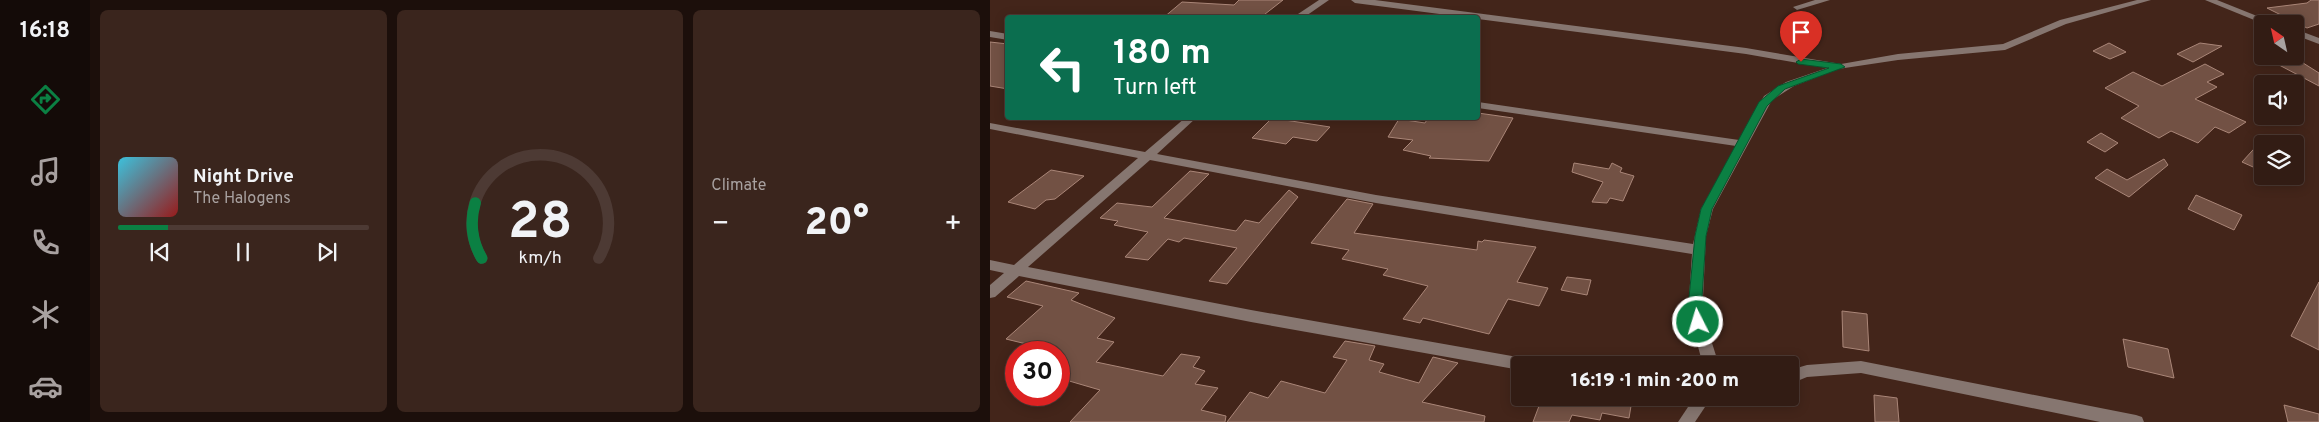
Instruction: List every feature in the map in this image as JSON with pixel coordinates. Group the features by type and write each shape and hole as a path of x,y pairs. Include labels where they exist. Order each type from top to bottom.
{"street":[{"path":"1301,15 1325,0"},
{"path":"1355,0 1470,15"},
{"path":"1797,7 1826,0"},
{"path":"1709,356 1696,310 1700,250 1707,209 1763,104 1774,92 1790,84 1841,67 1898,57 1999,48 2016,44 2063,22 2147,0"},
{"path":"2209,0 2254,17"},
{"path":"1480,16 1746,51 1819,65 1841,67"},
{"path":"990,34 1005,36"},
{"path":"2304,35 2319,41"},
{"path":"1480,105 1743,144"},
{"path":"990,293 1189,120"},
{"path":"990,126 1376,199 1700,250"},
{"path":"990,265 1261,318 1511,362"},
{"path":"1799,373 1807,370 1861,367 2136,422"},
{"path":"1686,422 1698,406"}],"building":[{"path":"1239,0 1283,0 1264,15 1167,15 1182,2 1234,5"},
{"path":"2311,0 2319,0 2319,24 2307,28 2304,26 2304,15 2281,15 2267,8 2307,3"},
{"path":"990,42 1005,44 1005,88 990,86"},
{"path":"2109,43 2126,52 2110,59 2093,51"},
{"path":"2200,43 2222,46 2193,62 2177,54"},
{"path":"2205,64 2224,74 2207,82 2217,87 2195,99 2246,122 2229,133 2215,127 2198,143 2171,131 2159,138 2121,118 2139,106 2105,88 2133,72 2162,86"},
{"path":"2304,64 2319,73 2319,86 2304,78 2304,75 2298,75 2279,65"},
{"path":"1480,113 1513,118 1489,161 1429,158 1431,156 1403,150 1413,140 1388,137 1398,120 1425,123 1427,120 1480,120"},
{"path":"1270,120 1285,120 1330,127 1317,141 1293,137 1286,144 1252,138"},
{"path":"2101,133 2118,143 2105,152 2087,142"},
{"path":"2254,149 2254,167 2242,162"},
{"path":"2164,159 2168,165 2129,197 2095,178 2107,169 2127,180"},
{"path":"1574,163 1609,169 1612,163 1622,168 1620,172 1634,176 1623,201 1610,198 1607,203 1592,202 1603,182 1572,172"},
{"path":"1051,170 1084,176 1055,199 1046,200 1035,209 1008,202"},
{"path":"1190,171 1209,174 1164,218 1236,231 1245,220 1259,223 1289,190 1298,197 1227,284 1209,281 1237,248 1184,238 1179,242 1168,239 1148,260 1125,257 1148,232 1114,225 1118,221 1100,218 1117,203 1152,207"},
{"path":"2196,195 2242,215 2234,230 2188,209"},
{"path":"1347,199 1373,204 1354,233 1477,250 1478,241 1482,242 1484,240 1536,247 1517,282 1548,288 1539,306 1508,299 1489,334 1423,318 1420,323 1403,319 1428,286 1383,275 1388,269 1342,259 1349,250 1311,243"},
{"path":"1567,277 1591,280 1587,295 1561,290"},
{"path":"1026,281 1079,293 1071,300 1115,318 1097,338 1114,342 1096,362 1163,376 1181,354 1200,357 1193,367 1205,371 1195,384 1218,388 1201,410 1226,416 1225,422 1070,422 1100,390 1070,381 1070,341 1014,341 1006,339 1043,306 1007,297"},
{"path":"2319,282 2319,350 2291,336"},
{"path":"1842,311 1867,314 1869,351 1843,347"},
{"path":"2123,339 2168,349 2174,378 2128,367"},
{"path":"1345,341 1375,346 1369,360 1384,364 1379,372 1419,383 1433,357 1458,363 1422,402 1485,416 1484,422 1227,422 1250,392 1268,398 1281,381 1325,393 1347,360 1333,357"},
{"path":"1874,395 1897,398 1899,422 1875,422"},
{"path":"2284,405 2319,414 2319,422 2288,422"},
{"path":"1539,406 1631,406 1629,418 1602,413 1600,420 1572,415 1569,422 1533,422"}],"route":[{"path":"1698,322 1696,298 1700,236 1703,222 1712,196 1743,144 1763,104 1774,92 1790,84 1841,67 1801,62"}]}
